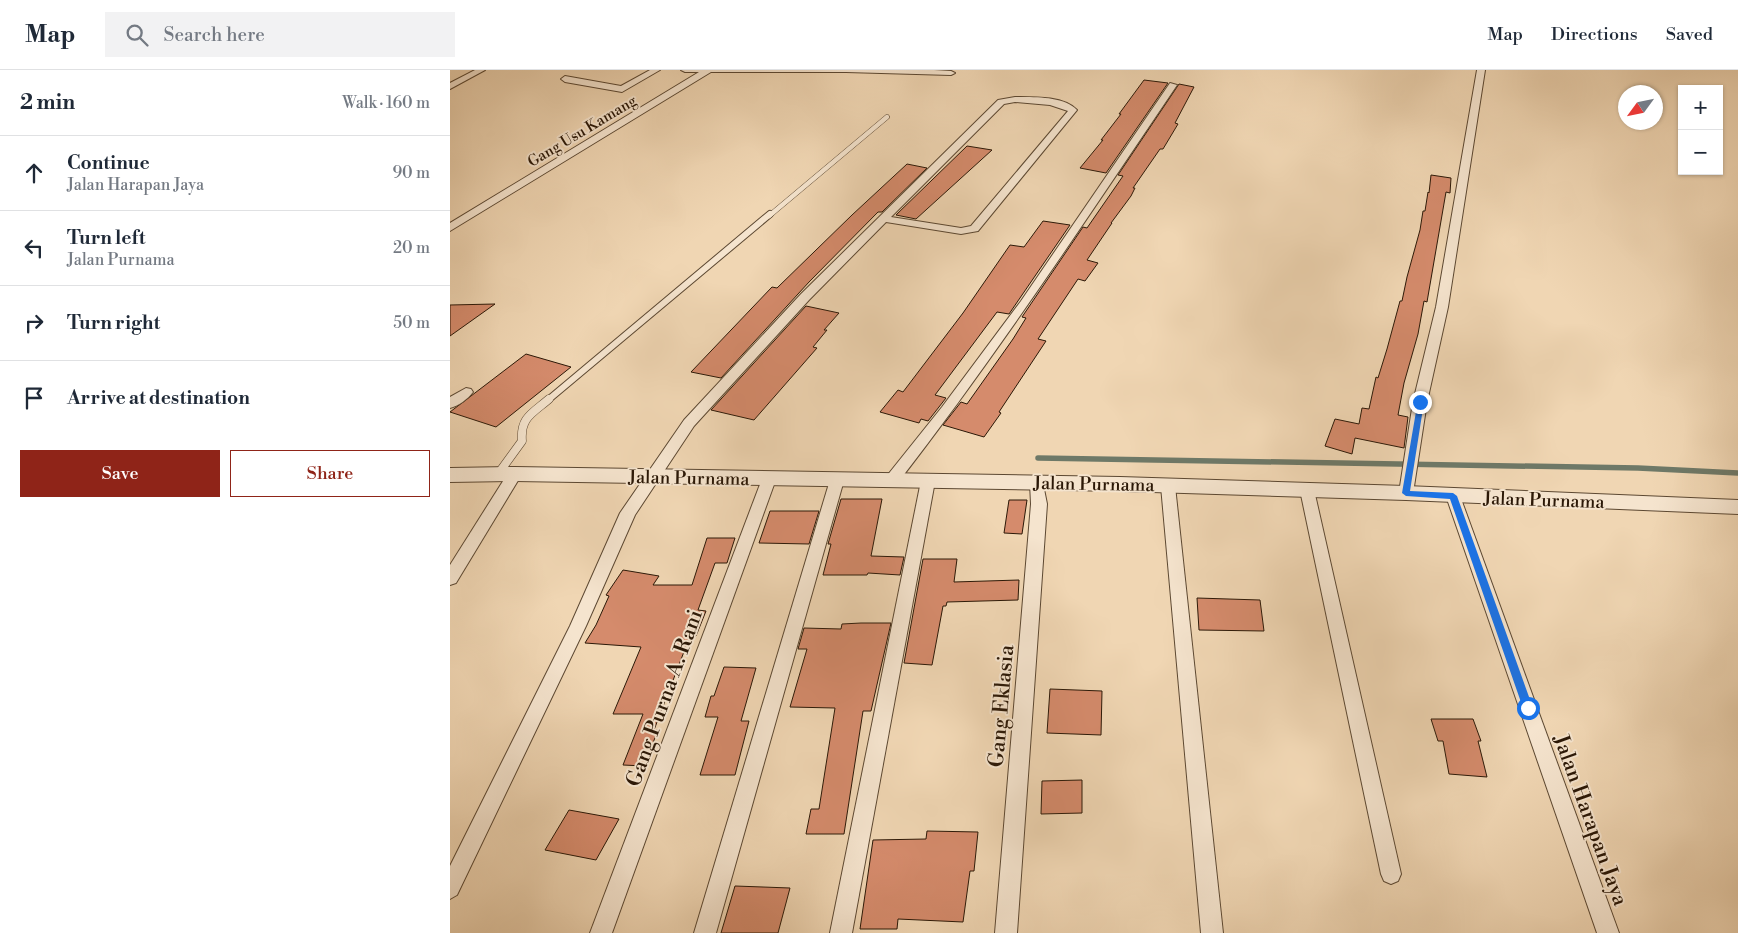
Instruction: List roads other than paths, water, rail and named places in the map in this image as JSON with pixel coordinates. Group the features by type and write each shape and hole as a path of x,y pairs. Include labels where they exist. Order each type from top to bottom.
{"street":[{"path":"582,70 563,80 622,89 656,70"},
{"path":"685,70 843,70"},
{"name":"Gang Usu Kamang","path":"450,228 709,70"},
{"path":"849,70 951,73"},
{"path":"1406,493 1420,402 1442,307 1481,70"},
{"path":"450,86 478,71"},
{"path":"891,481 947,410 1025,302 1173,84"},
{"path":"450,888 578,626 628,513 689,423 805,297 1000,102 1010,98 1064,105 1073,110 974,229 961,231 884,219"},
{"path":"450,404 466,392"},
{"path":"450,579 507,474"},
{"name":"Jalan Purnama","path":"450,475 507,474 1168,486 1406,493 1738,507"},
{"name":"Gang Purna A. Rani","path":"601,933 769,480"},
{"path":"705,933 837,480"},
{"path":"841,933 928,481"},
{"name":"Gang Eklasia","path":"1006,933 1039,504 1037,483"},
{"path":"1168,486 1212,933"},
{"path":"1308,490 1391,874"},
{"name":"Jalan Harapan Jaya","path":"1453,496 1608,933"}],"lane":[{"path":"507,474 522,442 521,428 525,419 887,117"}],"waterway":[{"path":"1038,458 1638,468 1738,473"}]}
